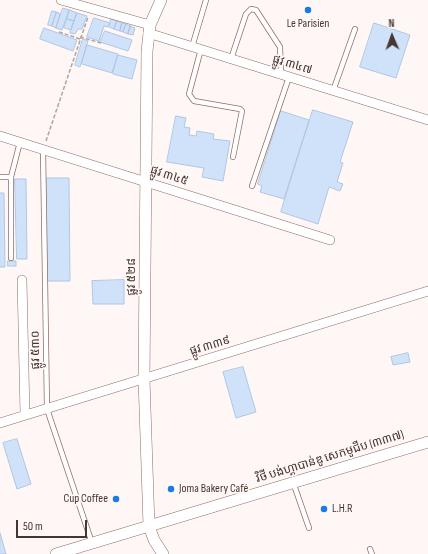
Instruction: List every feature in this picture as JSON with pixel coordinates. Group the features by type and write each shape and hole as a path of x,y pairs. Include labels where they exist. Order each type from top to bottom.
{"street":[{"name":"ផ្លូវ ៣៤៧","path":"61,0 91,8 196,48 428,120"},
{"name":"ផ្លូវ ៥២៨","path":"161,0 149,29 145,181 144,379 149,526 154,540 163,554"},
{"name":"ផ្លូវ ៣៤៥","path":"0,136 330,240"},
{"path":"22,280 25,415"},
{"name":"ផ្លូវ ៣៣៩","path":"0,423 428,291"},
{"name":"វិថី បង់ហ្គាបាន់ឌូ សេកមូជីប (៣៣៧)","path":"56,554 428,442"}],"lane":[{"path":"206,0 196,48 189,94 194,101 240,109 242,112 233,157"},
{"path":"231,59 246,14 251,10 256,10 263,18 280,47 285,76 252,186"},
{"path":"333,91 355,29"},
{"path":"10,258 11,177 20,142"},
{"name":"ផ្លូវ ៥៣០","path":"43,150 47,409 92,543"},
{"path":"0,176 11,177"},
{"path":"293,482 309,528"},
{"path":"370,548 372,554"}],"path":[{"path":"43,150 91,8"},
{"path":"59,32 101,43"}],"building":[{"path":"63,8 69,10 62,30 56,28"},
{"path":"70,10 77,13 74,21 67,19"},
{"path":"52,11 56,12 52,26 48,25"},
{"path":"57,12 60,14 56,28 52,26"},
{"path":"77,13 87,16 82,29 78,29 75,34 70,33"},
{"path":"94,18 110,23 108,27 104,26 99,41 87,37"},
{"path":"67,19 74,21 71,30 64,28"},
{"path":"111,19 117,21 114,29 109,27"},
{"path":"117,21 122,23 120,31 114,29"},
{"path":"122,23 126,24 123,32 120,31"},
{"path":"374,23 410,35 396,78 360,67"},
{"path":"126,24 131,26 128,34 123,32"},
{"path":"130,26 135,28 133,35 128,34"},
{"path":"44,28 77,40 73,51 40,39"},
{"path":"105,31 132,40 128,51 100,42"},
{"path":"83,39 88,41 80,67 75,65"},
{"path":"87,45 118,54 112,73 82,64"},
{"path":"118,55 137,60 132,79 113,74"},
{"path":"313,110 353,122 340,162 343,163 337,182 343,184 340,191 329,187 318,224 281,212"},
{"path":"281,111 309,120 284,199 260,192 262,186 258,184"},
{"path":"176,116 186,118 184,127 190,128 189,135 196,136 197,131 214,134 213,139 230,141 223,181 202,177 204,168 167,162"},
{"path":"46,178 69,178 70,281 47,281"},
{"path":"15,179 26,179 27,259 17,259"},
{"path":"0,193 4,193 5,267 0,267"},
{"path":"8,261 16,261 16,266 8,266"},
{"path":"124,280 124,304 93,304 92,281"},
{"path":"408,353 410,362 393,365 391,357"},
{"path":"243,367 256,412 236,418 223,372"},
{"path":"17,439 31,484 17,489 3,443"},
{"path":"0,533 6,554 0,554"}],"place":[{"name":"Le Parisien","path":"308,10"},
{"name":"Joma Bakery Café","path":"171,489"},
{"name":"Cup Coffee","path":"116,499"},
{"name":"L.H.R","path":"324,509"}]}
